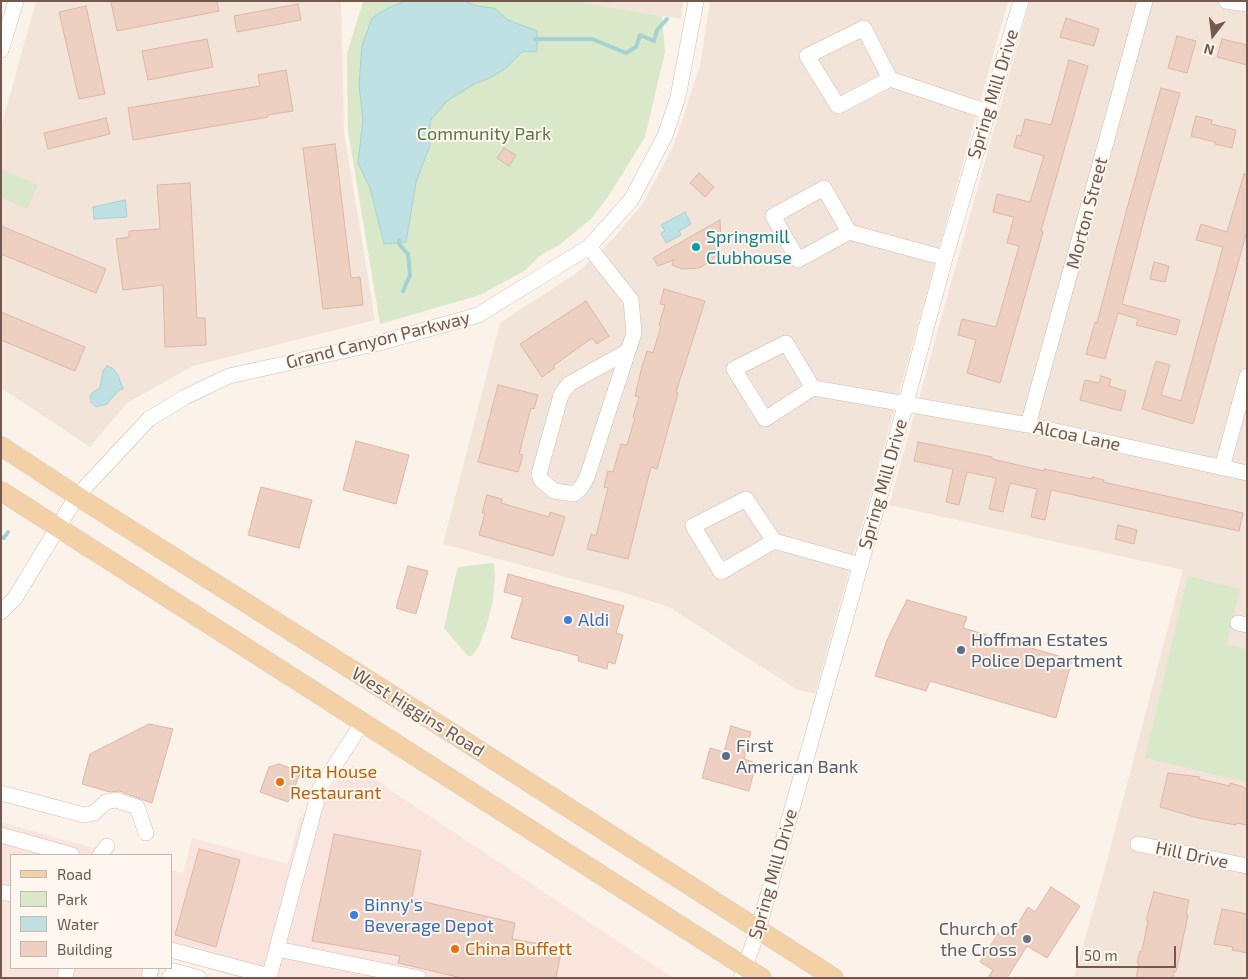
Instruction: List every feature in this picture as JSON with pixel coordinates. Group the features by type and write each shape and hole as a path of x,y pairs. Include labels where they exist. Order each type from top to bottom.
{"main road":[{"name":"West Higgins Road","path":"1,446 834,978"},
{"path":"1,491 363,722 743,972 762,978"}],"street":[{"path":"1,50 16,1"},
{"name":"Grand Canyon Parkway","path":"1,612 15,598 77,496 149,419 185,397 229,376 379,343 478,315 589,246 631,200 665,136 678,97 687,58 696,1"},
{"name":"Spring Mill Drive","path":"743,972 758,930 906,403 944,258 1021,1"},
{"name":"Morton Street","path":"1028,426 1145,1"},
{"path":"1226,1 1247,4"},
{"path":"890,79 838,106 807,56 864,28 890,79 988,112"},
{"path":"848,232 824,188 774,216 798,260 848,232 944,258"},
{"path":"589,246 631,300 634,333 587,477 581,488 574,494 554,490 541,480 539,474 561,395 569,384 628,351"},
{"path":"786,343 813,388 765,419 734,369 786,343"},
{"path":"1222,468 1247,376"},
{"name":"Alcoa Lane","path":"813,388 1028,426 1247,473"},
{"path":"774,541 721,572 694,526 746,499 774,541 860,565"},
{"path":"172,950 269,977 320,788 363,722"},
{"path":"1,793 84,815 94,813 106,802 116,800 137,807 146,833"},
{"path":"1,835 68,854"},
{"name":"Hill Drive","path":"1138,844 1247,866"},
{"path":"277,949 419,978"},
{"path":"169,978 174,972 198,978"}],"shaded area":[{"path":"36,1 341,1 344,132 375,320 193,366 127,403 90,447 1,388 1,128"},
{"path":"575,1 683,1 681,19"},
{"path":"710,1 1008,1 815,694 796,689 669,607 629,594 443,544 500,323 578,272 612,240 643,203 674,145 700,66"},
{"path":"1030,1 1247,1 1247,978 1074,978 1103,876 1183,570 889,505"},
{"path":"353,765 673,978 241,978 172,958 172,870 184,873 192,838 288,864 300,818"},
{"path":"1,822 114,854 10,854 10,969 161,969 158,978 1,978"}],"green space":[{"name":"Community Park","path":"363,1 575,1 662,16 665,52 645,137 610,194 591,219 558,246 542,254 524,271 480,295 380,324 348,131 347,54"},
{"path":"1,169 38,185 27,209 1,198"},
{"path":"494,564 495,578 493,600 479,646 472,656 468,656 444,628 457,570 459,567"},
{"path":"1188,576 1240,589 1227,644 1247,649 1247,782 1145,758"}],"water":[{"path":"406,1 465,1 477,6 494,8 508,20 537,31 537,51 522,52 506,68 490,78 474,84 447,101 430,121 430,145 416,182 406,242 384,244 370,188 358,163 363,120 359,85 362,46 372,18 388,8"},
{"path":"125,200 127,217 94,219 93,207"},
{"path":"685,212 691,224 679,231 681,235 666,243 661,233 665,231 661,225"},
{"path":"107,366 112,368 118,375 123,389 119,390 107,404 96,407 91,402 90,397 93,392 100,388 103,371"}],"building":[{"path":"217,1 219,11 117,31 111,2"},
{"path":"298,4 301,20 237,32 234,16"},
{"path":"86,6 105,94 79,99 59,12"},
{"path":"1066,18 1099,29 1094,46 1060,37"},
{"path":"1177,36 1196,41 1187,73 1168,68"},
{"path":"207,39 213,67 148,80 142,51"},
{"path":"1222,39 1247,45 1247,65 1217,57"},
{"path":"1069,60 1088,66 1000,383 967,373 976,340 958,335 962,319 996,327 1019,246 1007,243 1014,217 993,212 997,194 1030,202 1044,156 1014,147 1017,135 1021,136 1025,119 1051,125"},
{"path":"286,70 293,111 133,140 128,108 260,86 258,75"},
{"path":"1161,88 1180,93 1122,304 1180,320 1176,335 1136,325 1138,319 1118,313 1105,359 1086,354 1095,322 1097,323"},
{"path":"1196,116 1212,120 1211,124 1236,130 1232,148 1191,136"},
{"path":"106,118 110,134 48,149 44,133"},
{"path":"335,144 351,278 360,277 363,305 323,309 303,148"},
{"path":"504,148 516,155 509,166 497,158"},
{"path":"699,173 714,187 705,197 690,183"},
{"path":"1244,174 1247,175 1247,231 1193,424 1142,409 1156,361 1170,365 1161,395 1181,401 1223,247 1196,240 1201,224 1227,232"},
{"path":"190,183 197,318 205,318 206,345 165,347 163,285 123,290 116,239 129,237 129,231 160,229 157,185"},
{"name":"Springmill Clubhouse","path":"720,220 721,244 714,258 706,264 699,268 682,269 672,265 674,260 658,266 653,258"},
{"path":"1,226 106,269 96,293 1,254"},
{"path":"1154,262 1169,266 1165,282 1150,279"},
{"path":"664,289 705,301 676,392 678,393 657,469 651,467 628,559 587,549 591,534 596,536 608,488 604,487 608,471 613,472 621,444 627,445 635,418 633,417 639,397 635,396 642,367 647,351 653,353 661,326 659,325 665,305 660,304"},
{"path":"586,301 609,336 597,344 592,338 553,366 555,368 542,377 520,344"},
{"path":"1,312 85,347 75,371 1,340"},
{"path":"1101,376 1111,379 1109,386 1126,391 1121,411 1080,400 1085,380 1099,383"},
{"path":"498,385 538,395 534,409 531,408 519,454 523,455 518,472 478,462"},
{"path":"356,441 409,455 396,504 343,490"},
{"path":"918,442 992,457 992,459 1044,471 1044,469 1092,479 1092,477 1104,480 1103,482 1243,513 1239,531 1051,490 1045,520 1031,517 1037,489 1010,483 1003,512 989,509 996,478 967,472 959,505 946,502 953,469 914,461"},
{"path":"261,487 312,500 299,548 248,535"},
{"path":"487,495 502,499 501,503 549,517 550,512 565,517 553,556 479,535 485,513 482,513"},
{"path":"1118,525 1137,530 1134,544 1115,539"},
{"path":"408,566 428,571 416,614 396,608"},
{"name":"Aldi","path":"508,574 624,606 616,633 623,635 615,664 608,662 607,669 578,661 579,656 511,638 523,597 504,592"},
{"name":"Hoffman Estates Police Department","path":"907,600 967,617 963,628 1072,660 1056,718 930,681 926,691 875,676 887,640"},
{"path":"149,724 173,729 152,803 119,791 110,792 82,784 90,754"},
{"name":"First American Bank","path":"731,726 751,732 744,759 756,763 749,791 702,778 710,748 724,752"},
{"name":"Pita House Restaurant","path":"279,764 301,772 288,802 260,792 269,767"},
{"path":"1168,773 1200,777 1199,779 1244,787 1247,789 1247,825 1236,823 1236,825 1198,818 1160,807"},
{"path":"334,834 421,851 412,899 515,923 512,939 562,948 556,978 462,978 398,963 400,956 312,941"},
{"path":"199,849 240,860 216,947 175,935"},
{"name":"Church of the Cross","path":"1051,887 1080,906 1047,958 1027,946 1007,978 988,978 993,970 980,962 1003,926 1013,932 1028,907 1035,912"},
{"path":"1154,892 1189,900 1186,914 1188,915 1176,972 1174,971 1173,978 1136,978 1139,963 1137,963 1140,951 1142,951 1148,921 1146,920"},
{"path":"1222,909 1247,914 1247,953 1232,950 1233,947 1214,944"}],"waterway":[{"path":"535,39 592,39 626,53 636,47 640,35 654,41 657,30 667,19"},
{"path":"399,240 399,244 408,254 410,275 403,291"},
{"path":"1,537 4,538 8,532"}],"place":[{"name":"Springmill Clubhouse","path":"696,247"},
{"name":"Aldi","path":"568,620"},
{"name":"Hoffman Estates Police Department","path":"961,650"},
{"name":"First American Bank","path":"726,756"},
{"name":"Pita House Restaurant","path":"280,782"},
{"name":"Binny's Beverage Depot","path":"354,915"},
{"name":"Church of the Cross","path":"1027,939"},
{"name":"China Buffett","path":"455,949"}]}
